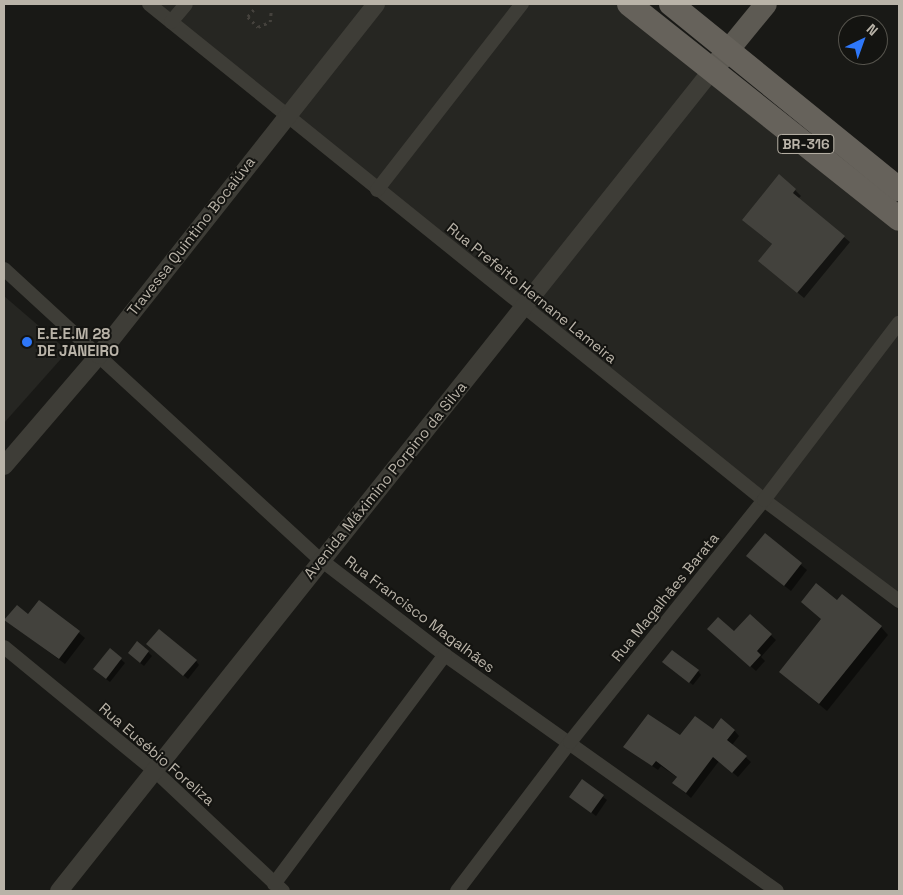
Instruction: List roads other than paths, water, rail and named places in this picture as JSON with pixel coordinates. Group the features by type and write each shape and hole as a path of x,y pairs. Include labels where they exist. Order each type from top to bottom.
{"highway":[{"name":"BR-316","path":"629,4 899,219"},
{"name":"BR-316","path":"671,4 899,189"}],"main road":[{"path":"712,70 766,4"}],"street":[{"name":"Rua Prefeito Hernane Lameira","path":"149,4 377,190 764,500 899,601"},
{"path":"171,22 186,4"},
{"name":"Travessa Quintino Bocaiúva","path":"4,466 99,355 376,4"},
{"path":"377,190 522,4"},
{"name":"Avenida Máximino Porpino da Silva","path":"59,891 712,70"},
{"name":"Rua Francisco Magalhães","path":"4,269 321,560 445,655 570,742 777,891"},
{"name":"Rua Magalhães Barata","path":"457,891 570,742 764,500 899,323"},
{"name":"Rua Eusébio Foreliza","path":"4,647 154,770 279,887"},
{"path":"279,887 445,655"}],"place":[{"name":"E.E.E.M 28 DE JANEIRO","path":"27,342"}]}
